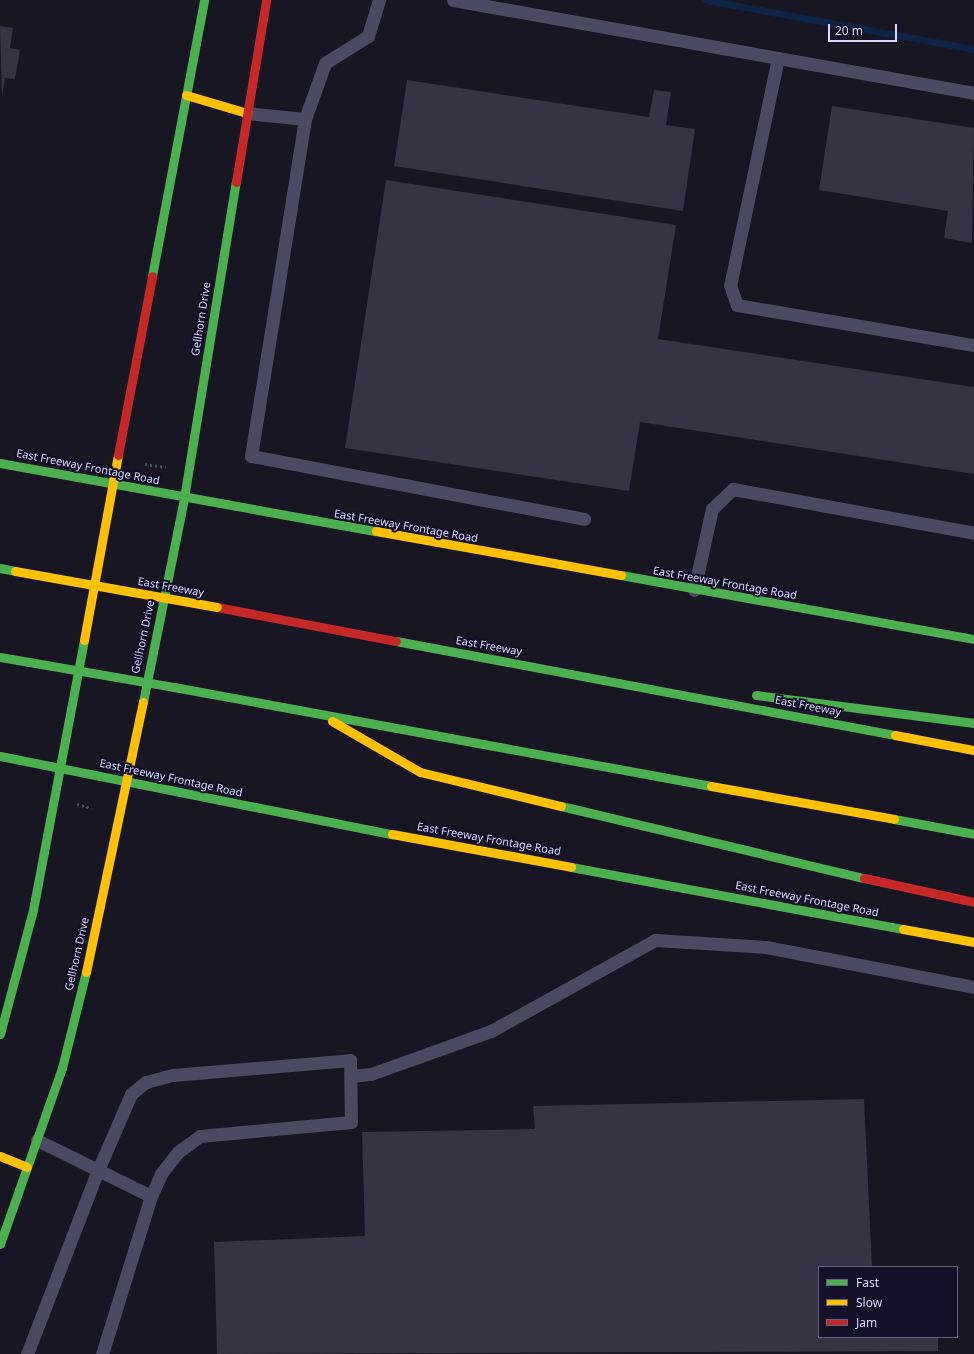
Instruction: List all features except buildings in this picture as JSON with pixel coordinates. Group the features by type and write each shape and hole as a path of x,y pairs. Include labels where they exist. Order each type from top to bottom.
{"main road":[{"path":"0,1034 33,910 204,0"},
{"name":"Gellhorn Drive","path":"0,1244 62,1068 98,922 124,781 184,498 266,0"},
{"path":"186,95 247,113"},
{"name":"East Freeway Frontage Road","path":"0,463 184,498 974,639"},
{"name":"East Freeway","path":"0,568 974,750"},
{"path":"0,657 202,691 974,834"},
{"path":"523,665 713,689"},
{"path":"744,693 974,723"},
{"path":"319,713 420,772 812,867 974,902"},
{"name":"East Freeway Frontage Road","path":"0,756 60,766 124,781 974,942"},
{"path":"0,1156 27,1167"}],"lane":[{"path":"379,0 368,36 325,62 305,120 251,456 584,519"},
{"path":"453,0 974,93"},
{"path":"778,58 730,285 737,305 974,345"},
{"path":"247,113 305,120"},
{"path":"694,590 712,509 733,489 974,533"},
{"path":"351,1076 371,1074 492,1031 655,940 766,947 974,987"},
{"path":"27,1354 98,1170 131,1094 146,1082 173,1075 350,1060 351,1122 200,1136 178,1152 161,1174 151,1196 102,1354"},
{"path":"37,1140 151,1196"}],"path":[{"path":"145,464 166,467"},
{"path":"72,803 91,808"}],"waterway":[{"path":"706,0 974,49"}],"traffic: fast":[{"path":"152,276 204,0"},
{"path":"143,702 184,498 236,182"},
{"path":"0,463 376,531"},
{"path":"0,568 15,571"},
{"path":"621,575 974,639"},
{"path":"0,1034 33,910 84,640"},
{"path":"396,641 895,735"},
{"path":"0,657 174,687"},
{"path":"174,687 711,786"},
{"path":"756,695 974,723"},
{"path":"0,756 392,834"},
{"path":"561,806 864,878"},
{"path":"894,819 974,834"},
{"path":"571,867 903,929"},
{"path":"0,1244 62,1068 86,972"}],"traffic: slow":[{"path":"186,95 247,113"},
{"path":"84,640 118,455"},
{"path":"376,531 621,575"},
{"path":"15,571 217,607"},
{"path":"86,972 143,702"},
{"path":"332,721 420,772 561,806"},
{"path":"895,735 974,750"},
{"path":"711,786 894,819"},
{"path":"392,834 571,867"},
{"path":"903,929 974,942"},
{"path":"0,1156 27,1167"}],"traffic: jam":[{"path":"236,182 266,0"},
{"path":"118,455 152,276"},
{"path":"217,607 396,641"},
{"path":"864,878 974,902"}]}
